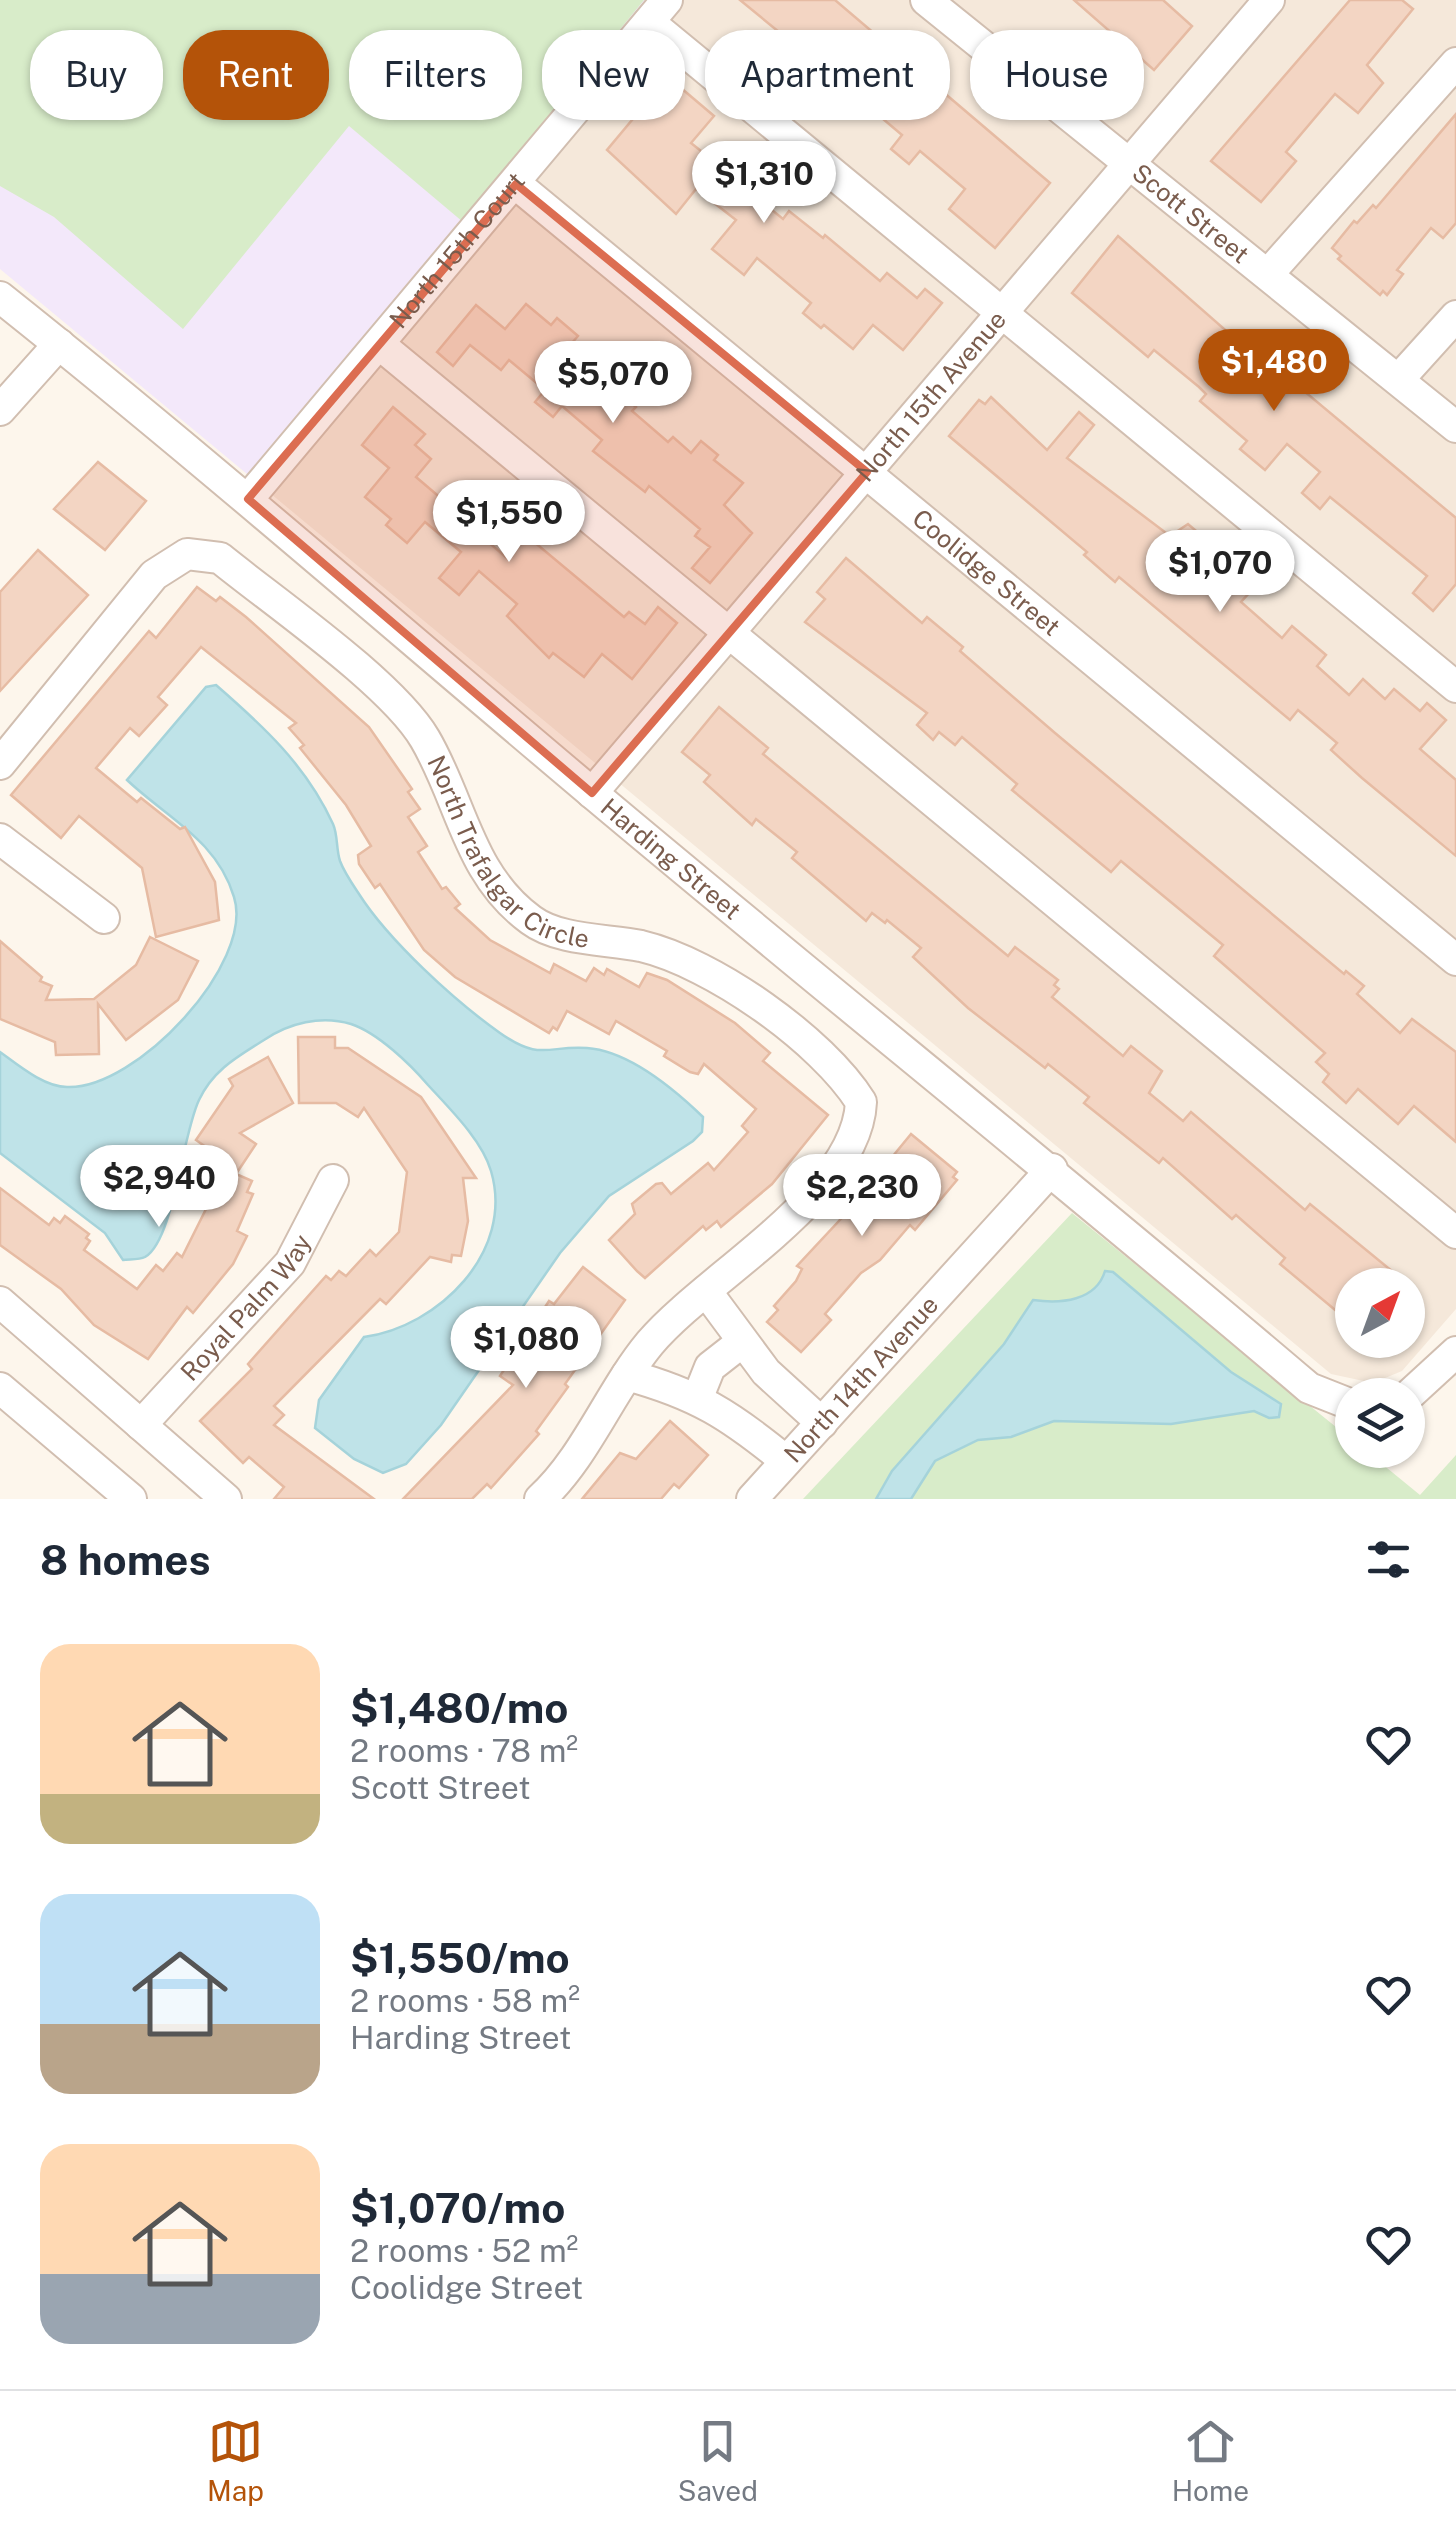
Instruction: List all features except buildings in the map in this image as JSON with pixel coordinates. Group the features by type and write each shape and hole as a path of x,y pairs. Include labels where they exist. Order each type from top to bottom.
{"street":[{"name":"Scott Street","path":"926,0 1126,164 1162,186 1456,427"},
{"name":"North 15th Avenue","path":"592,793 1269,0"},
{"name":"North 15th Court","path":"248,499 658,11"},
{"path":"658,11 1002,312 1456,686"},
{"path":"1269,274 1456,64"},
{"name":"Coolidge Street","path":"516,184 1456,960"},
{"name":"Harding Street","path":"0,296 248,499 592,793 1052,1169 1309,1388 1335,1398"},
{"path":"1399,379 1456,316"},
{"path":"0,410 59,344"},
{"path":"379,344 1456,1233"},
{"name":"North Trafalgar Circle","path":"0,764 154,575 187,554 220,558 379,687 425,737 482,866 503,897 535,924 644,947 702,969 783,1024 844,1075 861,1102 854,1141 756,1253 706,1290"},
{"path":"0,838 104,918"},
{"name":"North 14th Avenue","path":"752,1499 1052,1169"},
{"name":"Royal Palm Way","path":"141,1424 290,1263 333,1180"},
{"path":"540,1499 626,1375 676,1316 706,1290 777,1384 822,1422"},
{"path":"0,1302 226,1499"},
{"path":"698,1398 710,1367 742,1342"},
{"path":"1425,1380 1456,1352"},
{"path":"626,1375 698,1398 786,1461"},
{"path":"0,1388 130,1499"}],"highlighted area":[{"path":"516,184 867,472 592,793 248,499"}],"shaded area":[{"path":"0,0 645,0 620,30 542,30 544,120 247,474 0,269"},
{"path":"645,0 1456,0 1456,1309 1425,1345 1425,1268 1335,1268 1335,1358 1413,1358 1402,1371 1385,1378 1331,1374 247,474 544,120 685,120 685,30 620,30"}],"green space":[{"path":"0,0 644,0 620,30 542,30 542,120 546,120 463,222 349,126 183,329 54,217 0,186"},
{"path":"1072,1213 1335,1426 1335,1468 1387,1468 1420,1495 1456,1455 1456,1499 803,1499"}],"water":[{"path":"216,685 267,731 297,765 333,824 340,861 354,887 387,931 444,987 514,1042 535,1050 587,1048 619,1056 665,1084 703,1117 702,1132 693,1141 609,1196 560,1253 441,1425 406,1464 383,1473 354,1459 315,1428 319,1400 364,1337 418,1318 464,1281 492,1230 495,1201 487,1159 473,1136 393,1050 351,1024 317,1021 274,1034 227,1065 211,1080 199,1100 163,1230 155,1247 143,1258 123,1260 105,1233 0,1153 0,1052 58,1086 95,1082 125,1068 156,1046 209,987 226,955 236,924 234,897 226,877 189,831 127,780 206,687"},
{"path":"1105,1271 1113,1272 1231,1372 1281,1404 1279,1417 1269,1418 1254,1411 1171,1424 1054,1421 1011,1437 978,1440 935,1461 911,1499 876,1499 892,1471 1004,1344 1033,1300 1055,1301 1086,1294"}]}
